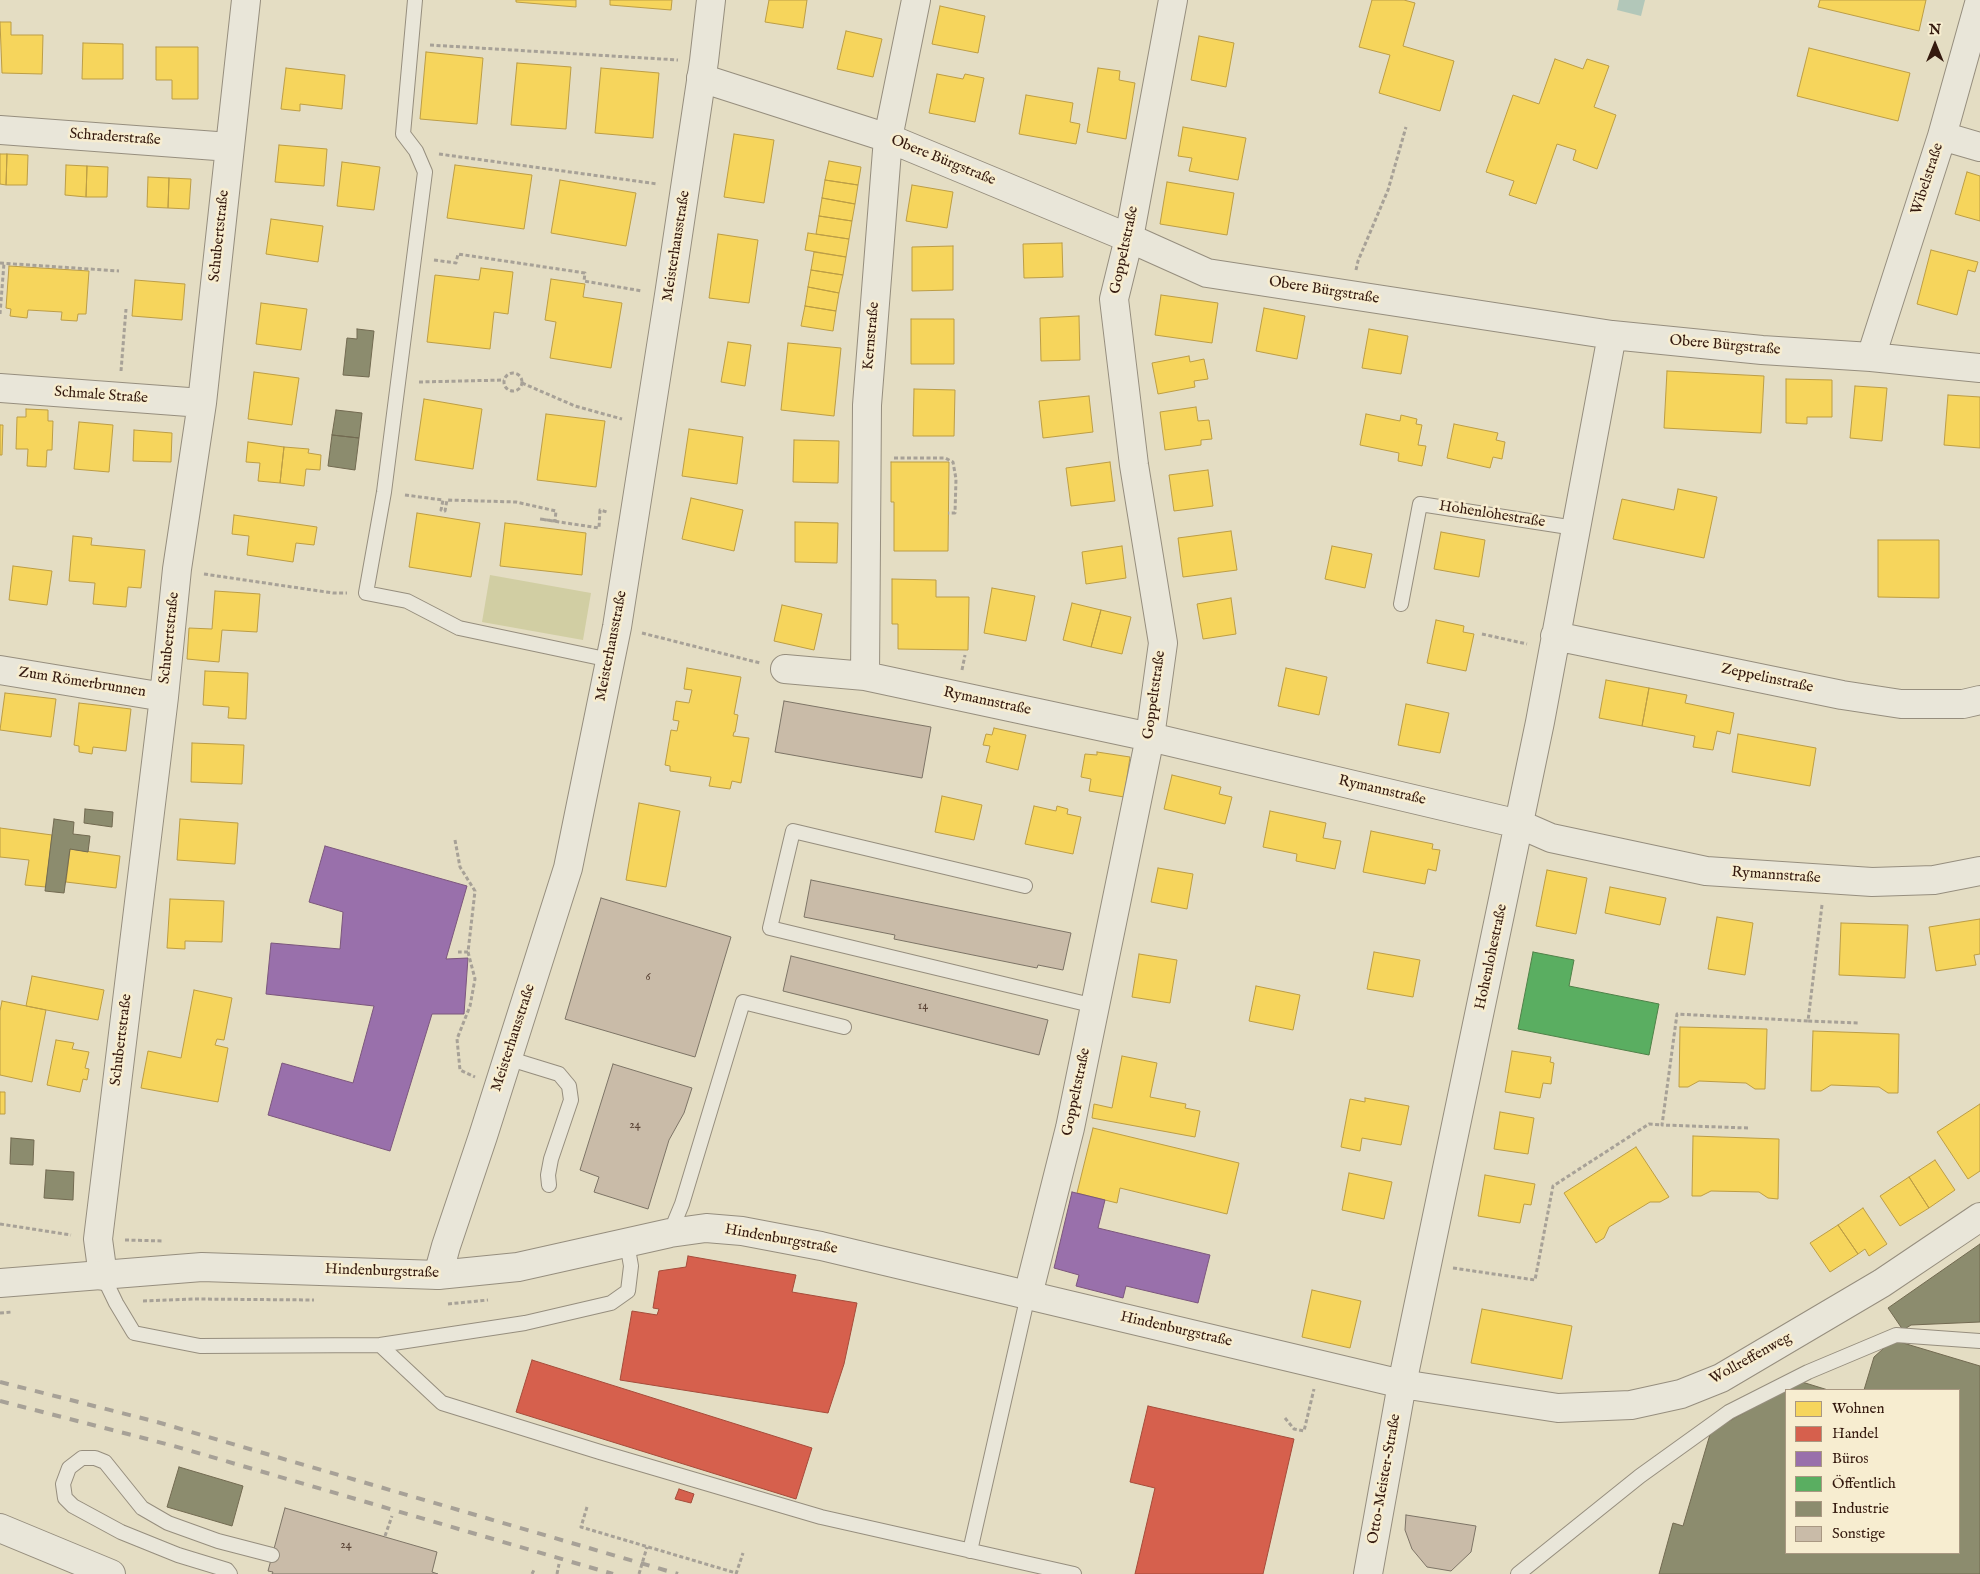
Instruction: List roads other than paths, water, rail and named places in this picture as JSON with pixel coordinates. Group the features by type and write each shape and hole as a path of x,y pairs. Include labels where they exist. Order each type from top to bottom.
{"street":[{"name":"Schubertstraße","path":"103,1276 98,1239 164,697 177,569 202,403 246,0"},
{"name":"Meisterhausstraße","path":"438,1275 568,868 617,627 703,70 711,0"},
{"name":"Kernstraße","path":"865,676 866,405 888,138 916,0"},
{"name":"Goppeltstraße","path":"1028,1296 1070,1128 1150,737 1163,643 1134,465 1114,299 1129,238 1173,0"},
{"name":"Wibelstraße","path":"1871,357 1942,136 1980,0"},
{"name":"Obere Bürgstraße","path":"703,70 888,138 1129,238 1207,273 1612,335 1762,350 1871,357 1980,368"},
{"name":"Schraderstraße","path":"0,130 230,147"},
{"path":"1942,136 1980,148"},
{"name":"Hohenlohestraße","path":"1402,1384 1520,824 1612,335"},
{"name":"Schmale Straße","path":"0,388 202,403"},
{"name":"Zeppelinstraße","path":"1553,644 1901,704 1963,704 1980,700"},
{"name":"Rymannstraße","path":"785,669 865,676 1150,737 1520,824 1551,838 1706,871 1872,882 1934,880 1980,871"},
{"name":"Zum Römerbrunnen","path":"0,670 164,697"},
{"name":"Wollreffenweg","path":"1402,1384 1558,1408 1631,1404 1681,1394 1721,1378 1882,1283 1980,1217"},
{"name":"Hindenburgstraße","path":"0,1283 202,1267 438,1275 518,1267 670,1233 706,1228 742,1231 821,1246 1402,1384"},
{"name":"Otto-Meister-Straße","path":"1368,1574 1402,1384"},
{"path":"0,1528 111,1574"}],"lane":[{"path":"415,0 403,134 416,151 425,172 384,492 366,593 407,601 459,628 610,660"},
{"name":"Hohenlohestraße","path":"1401,604 1420,504 1575,528"},
{"path":"1025,886 793,831 770,928 1095,1006"},
{"path":"670,1233 682,1204 743,1002 844,1026"},
{"path":"507,1058 559,1074 569,1086 571,1100 551,1159 548,1175 549,1185"},
{"path":"103,1276 134,1333 200,1346 380,1345 525,1324 611,1303 628,1291 630,1266 627,1243"},
{"path":"970,1551 1028,1296"},
{"path":"1518,1574 1640,1476 1729,1412 1808,1372 1896,1335 1980,1341"},
{"path":"380,1345 442,1403 821,1517 1074,1574"},
{"path":"230,1574 227,1570 178,1556 121,1532 73,1506 65,1498 62,1484 69,1468 82,1458 95,1458 105,1462 142,1508 168,1523 218,1541 272,1556"}],"railway":[{"path":"0,1382 157,1422 678,1574"},
{"path":"0,1401 174,1446 613,1574"}]}
